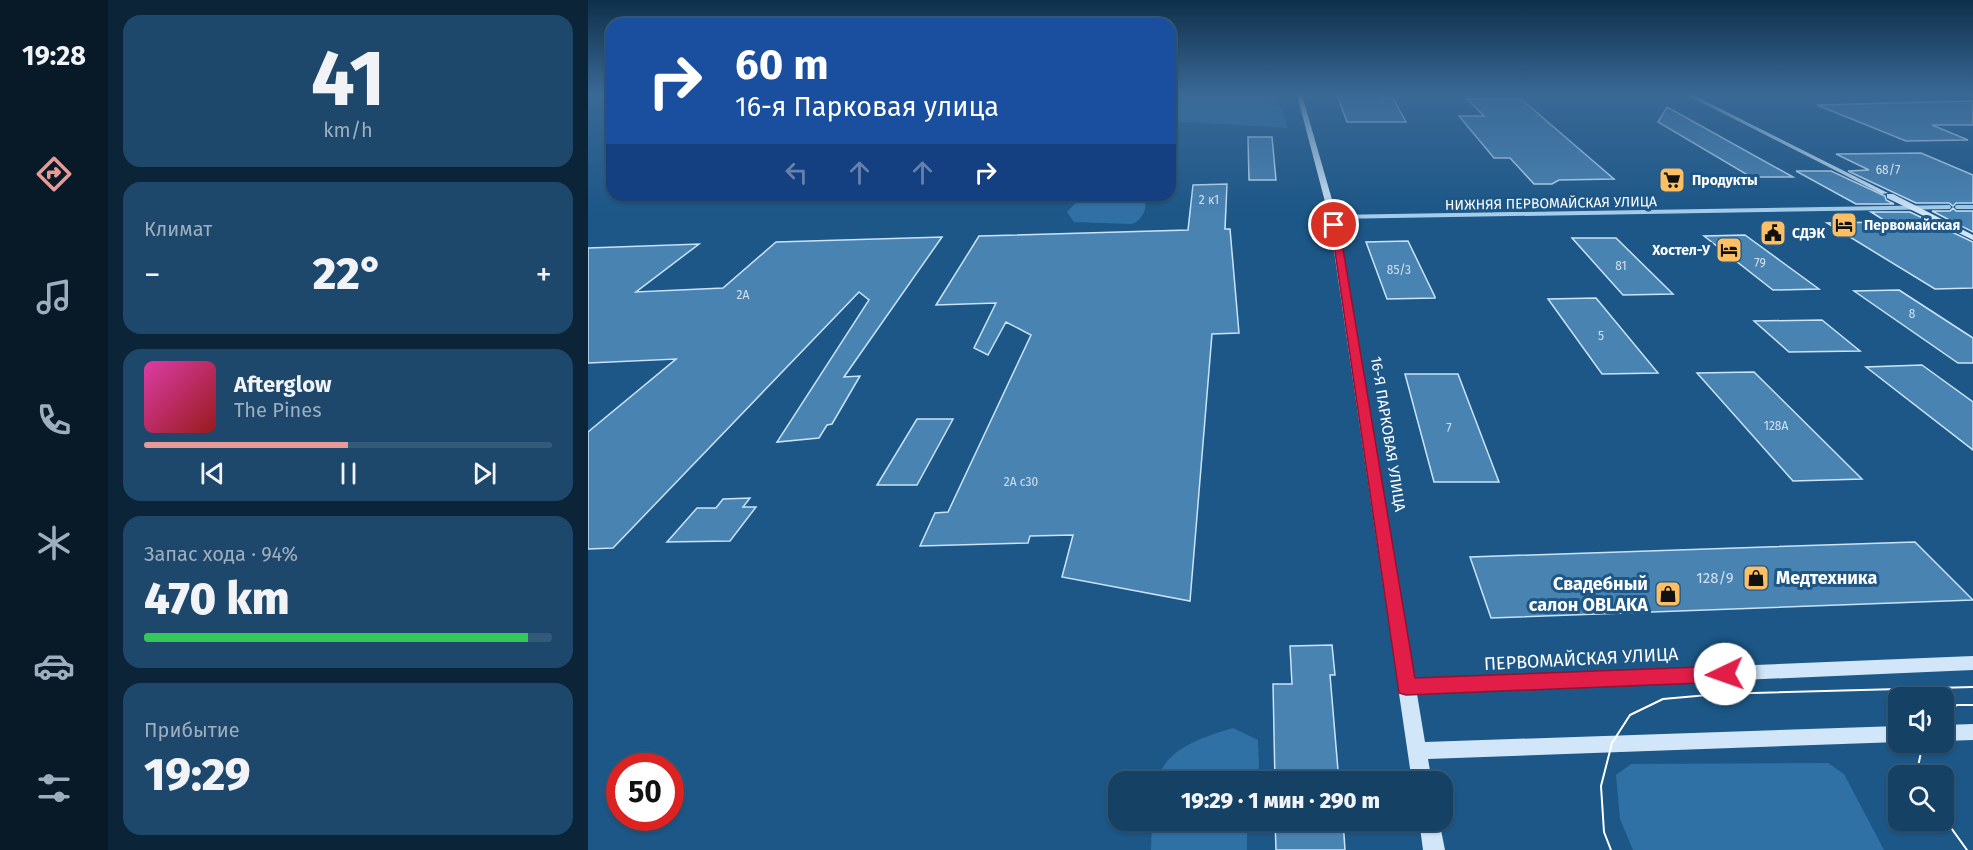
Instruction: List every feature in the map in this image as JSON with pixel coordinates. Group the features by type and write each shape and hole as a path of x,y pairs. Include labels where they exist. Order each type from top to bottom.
{"main road":[{"name":"16-Я ПАРКОВАЯ УЛИЦА","path":"1310,135 1333,217 1420,771"},
{"path":"1768,135 1973,238"},
{"name":"ПЕРВОМАЙСКАЯ УЛИЦА","path":"1406,687 1973,663"},
{"path":"1954,733 1973,732"},
{"path":"1417,752 1888,734"},
{"path":"1430,831 1434,850"}],"street":[{"name":"НИЖНЯЯ ПЕРВОМАЙСКАЯ УЛИЦА","path":"1333,217 1949,207"},
{"path":"1957,207 1973,207"}],"shaded area":[{"path":"1077,201 1146,201 1140,219 1132,224 1074,222 1067,212"},
{"path":"1233,728 1258,740 1257,771 1161,771 1177,752 1210,735"},
{"path":"1828,763 1844,774 1884,850 1633,850 1620,819 1616,775 1631,764"},
{"path":"1152,831 1247,831 1247,850 1151,850"}],"building":[{"path":"1475,135 1562,135 1614,179 1559,180 1552,184 1534,184 1510,158 1494,158"},
{"path":"1679,135 1717,135 1793,177 1751,177"},
{"path":"1890,135 1955,135 1968,140 1906,141"},
{"path":"1248,137 1272,137 1276,180 1249,180"},
{"path":"1921,153 1973,175 1973,203 1956,203 1953,206 1949,203 1916,203 1848,171 1869,170 1836,154"},
{"path":"1796,171 1831,171 1885,196 1886,200 1894,204 1856,204"},
{"path":"1227,184 1225,229 1230,229 1239,333 1212,334 1190,601 1062,577 1073,535 1030,536 1028,543 920,546 935,513 948,512 1031,335 1006,322 988,355 974,348 996,303 936,305 979,236 1188,230 1193,185"},
{"path":"1953,208 1956,211 1973,211 1973,232 1932,211 1950,211"},
{"path":"1871,212 1910,212 1973,242 1973,288 1935,289 1827,223 1887,222"},
{"path":"1745,235 1819,289 1773,290 1704,236"},
{"path":"942,237 844,377 860,376 832,424 827,425 819,438 777,442 869,300 859,292 613,548 588,549 588,432 676,359 588,363 588,248 699,244 636,292 723,288 776,242"},
{"path":"1572,238 1616,238 1673,294 1623,295"},
{"path":"1408,241 1435,298 1387,299 1366,242"},
{"path":"1899,290 1973,338 1973,363 1958,363 1854,291"},
{"path":"1596,298 1658,373 1602,374 1548,299"},
{"path":"1822,320 1860,351 1789,352 1754,321"},
{"path":"1922,365 1973,402 1973,450 1866,367"},
{"path":"1754,372 1862,479 1793,481 1697,373"},
{"path":"1405,374 1458,374 1499,482 1434,482"},
{"path":"917,419 953,419 917,485 877,485"},
{"path":"750,498 743,507 756,507 730,541 667,542 697,508 716,508 723,499"},
{"path":"1915,542 1973,600 1491,618 1470,557"},
{"path":"1332,645 1335,675 1330,675 1338,771 1275,771 1273,684 1292,684 1290,646"},
{"path":"1275,831 1344,831 1345,850 1276,850"}],"tram line":[{"path":"1611,850 1604,832 1601,786 1612,743 1630,715 1663,699 1719,694 1973,687"},
{"path":"1954,707 1973,705"},
{"path":"1918,765 1921,753"},
{"path":"1953,831 1967,850"}],"place":[{"name":"Продукты","path":"1672,180"},
{"name":"Первомайская","path":"1844,225"},
{"name":"СДЭК","path":"1773,233"},
{"name":"Хостел-У","path":"1729,250"},
{"name":"Медтехника","path":"1756,578"},
{"name":"Свадебный салон OBLAKA","path":"1668,594"}],"route":[{"path":"1334,225 1406,687 1725,674"}]}
